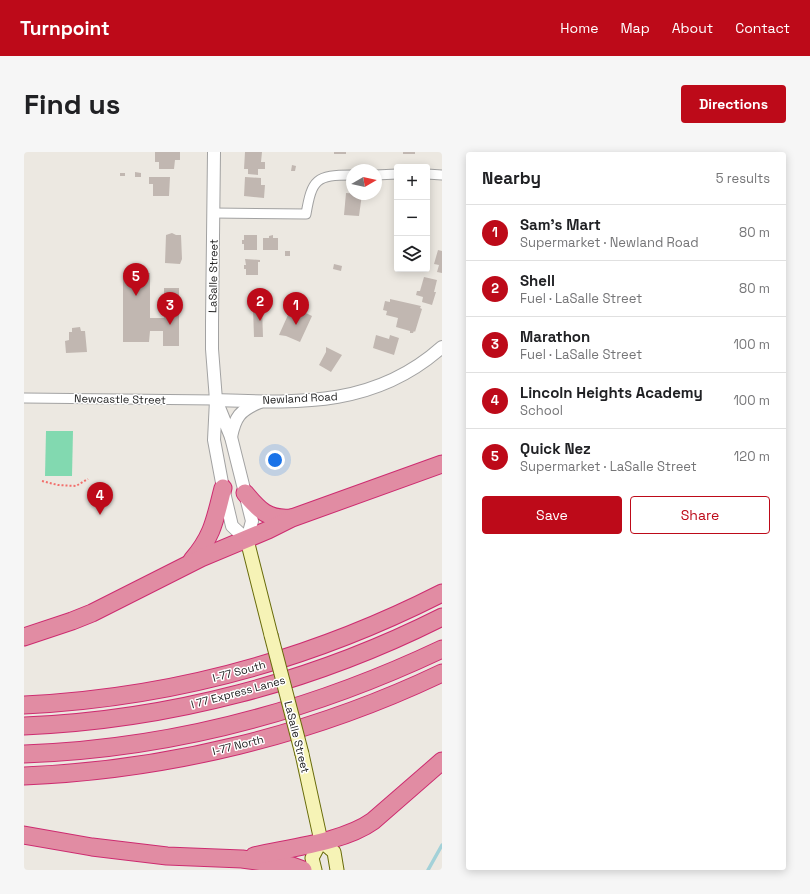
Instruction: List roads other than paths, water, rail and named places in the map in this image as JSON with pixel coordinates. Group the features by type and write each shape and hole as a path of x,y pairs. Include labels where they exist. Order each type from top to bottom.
{"highway":[{"path":"24,637 92,613 189,563 247,540 292,518 442,464"},
{"path":"189,563 209,537 214,525 223,488"},
{"path":"245,493 254,505 268,515 278,518 292,518"},
{"name":"I-77 South","path":"24,705 73,702 133,694 190,683 250,668 307,650 350,634 392,617 442,593"},
{"name":"I 77 Express Lanes","path":"24,726 75,723 137,715 226,697 283,681 343,660 400,637 442,617"},
{"path":"24,754 77,751 141,744 232,725 291,709 336,694 383,676 442,649"},
{"name":"I-77 North","path":"24,776 144,765 238,746 331,718 391,696 442,673"},
{"path":"242,859 353,832 367,825 442,761"},
{"path":"24,835 92,847 168,856 242,859 292,866 303,870"}],"main road":[{"name":"LaSalle Street","path":"247,540 302,754 321,841"},
{"path":"315,870 312,858 321,841 334,852 337,870"}],"street":[{"name":"LaSalle Street","path":"214,152 212,349 216,400 214,440 232,526 247,540 252,521 231,437 216,400"},
{"path":"382,175 394,174"},
{"path":"430,174 442,175"},
{"path":"213,213 306,214 310,195 317,183 329,176 346,175"},
{"name":"Newland Road","path":"216,400 263,401 333,398 372,388 404,375 433,356 442,347"},
{"name":"Newcastle Street","path":"24,398 216,400"},
{"path":"231,437 233,426 239,415 251,405 263,401"}],"waterway":[{"path":"428,870 442,845"}],"place":[{"name":"Quick Nez","path":"136,296"},
{"name":"Shell","path":"260,321"},
{"name":"Marathon","path":"170,325"},
{"name":"Sam's Mart","path":"296,325"},
{"name":"Lincoln Heights Academy","path":"100,515"}]}
